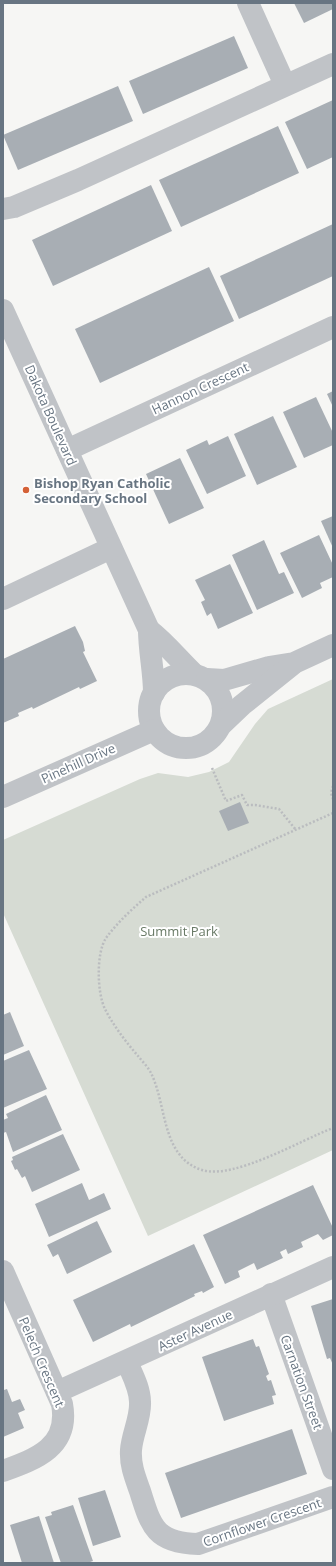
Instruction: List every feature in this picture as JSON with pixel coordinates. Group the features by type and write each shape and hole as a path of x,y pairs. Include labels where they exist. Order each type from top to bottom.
{"street":[{"path":"248,3 285,85"},
{"path":"3,209 14,207 78,180 333,64"},
{"name":"Dakota Boulevard","path":"3,310 149,630 149,651 154,680 154,693"},
{"name":"Hannon Crescent","path":"67,450 333,327"},
{"path":"3,599 111,548"},
{"name":"Dakota Boulevard","path":"149,630 162,640 176,656 201,677"},
{"path":"221,725 248,700 294,663 333,645"},
{"path":"201,677 215,686 222,700 224,715 221,725 215,735 206,743 189,748 171,745 162,739 154,730 150,721 149,711 154,693 162,683 171,677 183,674 224,680 269,667 294,663"},
{"name":"Pinehill Drive","path":"3,797 154,730"},
{"name":"Aster Avenue","path":"57,1392 127,1362 271,1294 333,1267"},
{"name":"Pelech Crescent","path":"3,1271 57,1392 62,1404 64,1417 58,1438 45,1453 36,1459 3,1471"},
{"name":"Carnation Street","path":"271,1294 333,1469"},
{"name":"Cornflower Crescent","path":"127,1362 138,1389 140,1402 131,1449 131,1465 148,1520 158,1533 182,1544 198,1544 333,1497"}],"path":[{"path":"212,768 226,801 242,795 247,805 279,809 296,830"},
{"path":"333,786 331,793 333,799"},
{"path":"333,813 146,897 128,913 105,939 100,959 99,986 104,1008 151,1073 172,1142 183,1160 202,1170 224,1172 250,1164 333,1128"}],"green space":[{"name":"Summit Park","path":"333,679 333,1150 148,1236 3,913 3,840 140,779 158,773 188,777 209,772 229,762 255,724 268,709"}],"building":[{"path":"294,3 333,3 333,9 304,23"},
{"path":"234,36 248,68 143,114 129,81"},
{"path":"118,86 133,121 18,170 3,135"},
{"path":"333,100 333,157 307,169 285,122"},
{"path":"278,126 299,173 181,227 159,180"},
{"path":"151,185 172,231 53,286 32,240"},
{"path":"333,224 333,276 239,319 220,276"},
{"path":"209,267 234,321 100,383 75,329"},
{"path":"333,391 333,407 327,394"},
{"path":"316,397 333,433 333,445 304,458 283,412"},
{"path":"273,416 297,467 257,485 234,434"},
{"path":"228,436 246,476 207,494 186,450 207,440 209,445"},
{"path":"180,458 204,508 169,524 146,474"},
{"path":"333,516 333,548 321,521"},
{"path":"319,535 333,565 333,577 320,583 322,588 302,598 280,553"},
{"path":"264,540 279,574 284,572 294,593 257,610 232,555"},
{"path":"230,564 253,613 218,629 211,613 207,616 201,602 205,600 195,580"},
{"path":"75,626 83,642 85,651 83,652 97,681 80,689 79,687 33,709 32,707 18,713 19,716 3,723 3,659"},
{"path":"240,802 249,823 228,831 219,811"},
{"path":"10,1012 24,1046 3,1055 3,1015"},
{"path":"29,1050 47,1089 3,1108 3,1061"},
{"path":"46,1095 62,1130 13,1152 6,1132 3,1133 3,1120 8,1118 6,1114"},
{"path":"63,1134 80,1170 32,1192 25,1176 22,1178 17,1169 15,1170 11,1161 13,1160 12,1157"},
{"path":"82,1183 89,1200 104,1193 111,1209 49,1237 35,1204"},
{"path":"313,1185 333,1228 333,1235 323,1240 318,1234 301,1242 303,1247 288,1254 286,1249 280,1252 283,1258 257,1270 254,1263 238,1271 240,1277 225,1284 203,1235"},
{"path":"97,1221 112,1252 67,1274 58,1254 53,1257 47,1245"},
{"path":"194,1244 214,1287 203,1293 202,1291 194,1294 195,1296 131,1327 130,1324 93,1342 73,1300"},
{"path":"333,1299 333,1365 330,1358 327,1359 311,1306"},
{"path":"253,1339 256,1347 259,1346 269,1374 266,1376 268,1381 271,1380 276,1395 272,1396 274,1404 224,1421 202,1357"},
{"path":"3,1388 4,1390 7,1389 12,1402 20,1399 25,1410 18,1413 24,1428 3,1437"},
{"path":"292,1429 307,1474 181,1518 165,1473"},
{"path":"105,1490 121,1537 93,1546 78,1498"},
{"path":"73,1505 93,1561 87,1563 61,1563 45,1517 52,1515 51,1512"},
{"path":"39,1516 54,1563 22,1563 10,1525"}],"place":[{"name":"Bishop Ryan Catholic Secondary School","path":"26,490"}]}
